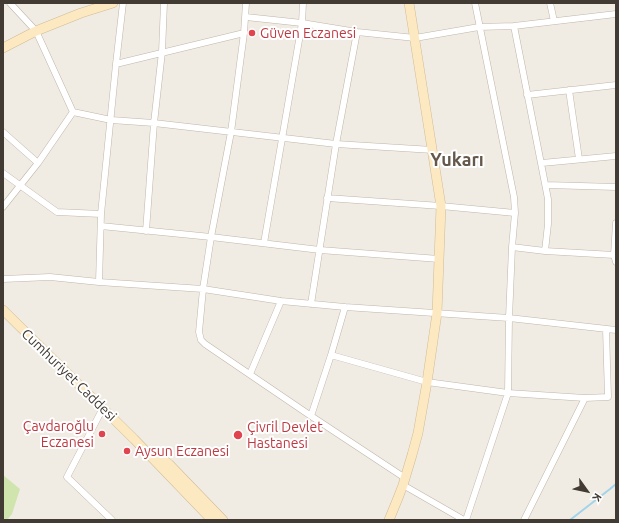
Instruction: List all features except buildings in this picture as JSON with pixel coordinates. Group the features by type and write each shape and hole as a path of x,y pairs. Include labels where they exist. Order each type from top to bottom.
{"street":[{"path":"10,3 36,30 73,112"},
{"path":"3,48 36,30 81,12 113,3"},
{"path":"99,282 101,214 123,3"},
{"path":"146,231 154,123 162,52 164,3"},
{"path":"246,3 246,17 231,132 211,237 203,289 199,332 202,340 205,344 311,416 404,482 465,520 508,393 509,318 515,213 514,197 475,3"},
{"path":"264,243 302,23 303,3"},
{"path":"388,520 404,482 418,433 437,314 441,206 409,3"},
{"path":"550,3 554,21"},
{"path":"246,17 415,38 480,27 514,26 616,14"},
{"path":"514,26 548,198 545,251"},
{"path":"116,64 244,32"},
{"path":"311,304 336,144 357,32"},
{"path":"527,95 616,85"},
{"path":"569,90 579,159"},
{"path":"73,112 111,120 154,123 336,144 432,150"},
{"path":"3,207 38,163 73,112"},
{"path":"3,132 38,163"},
{"path":"542,163 616,156"},
{"path":"3,173 57,212 101,214"},
{"path":"546,185 616,187"},
{"path":"327,198 515,213"},
{"path":"512,247 615,259 616,223"},
{"path":"101,226 320,250 439,259"},
{"path":"3,279 50,277 203,289 311,304 509,318 616,330"},
{"path":"250,374 281,301"},
{"path":"311,416 345,307"},
{"name":"Cumhuriyet Caddesi","path":"3,310 134,439 208,518"},
{"path":"331,355 427,382 508,393 608,398 606,330"},
{"path":"524,520 585,398"},
{"path":"103,408 67,477 112,520"},
{"name":"Cumhuriyet Caddesi","path":"134,439 169,464 223,520"},
{"path":"101,520 106,514"}],"green space":[{"path":"3,475 20,489 12,514 7,520 3,520"}],"waterway":[{"path":"570,520 616,484"}],"place":[{"name":"Güven Eczanesi","path":"252,33"},
{"name":"Çavdaroğlu Eczanesi","path":"102,434"},
{"name":"Çivril Devlet Hastanesi","path":"238,435"},
{"name":"Aysun Eczanesi","path":"127,451"}],"district":[{"name":"Yukarı","path":"457,160"}]}
